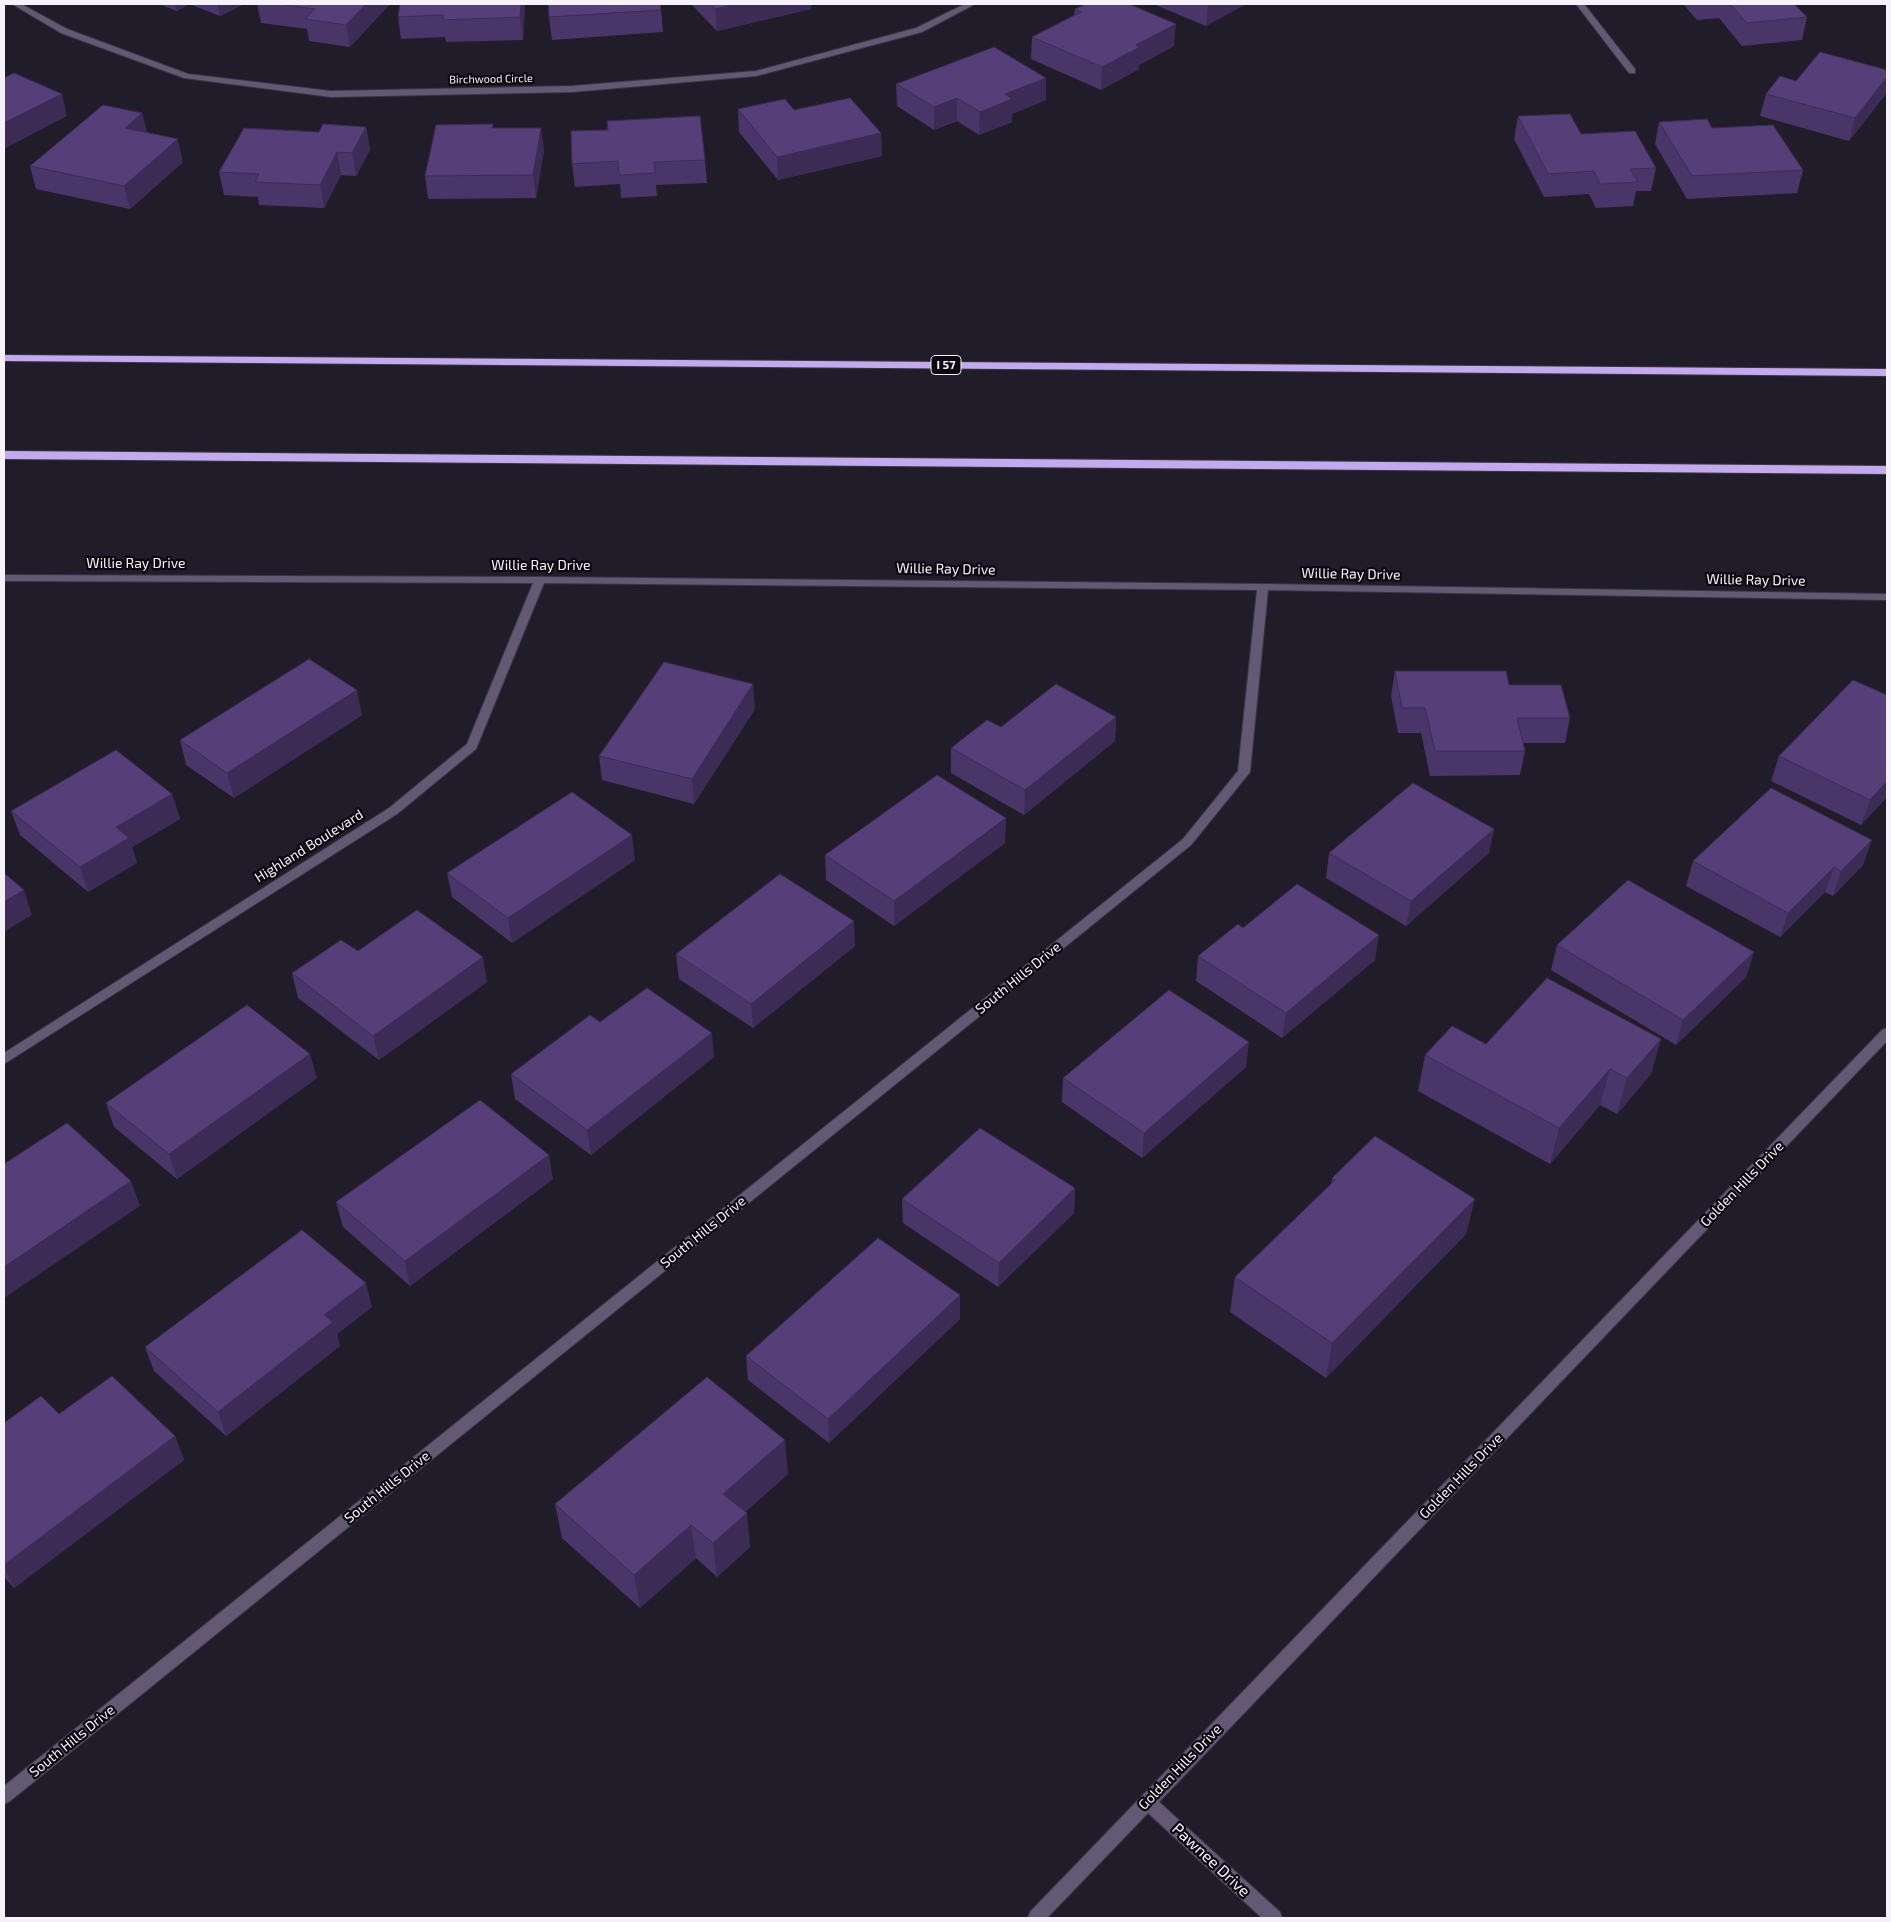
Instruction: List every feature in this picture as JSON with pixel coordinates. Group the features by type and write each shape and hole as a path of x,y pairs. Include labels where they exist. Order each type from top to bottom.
{"highway":[{"name":"I 57","path":"4,358 1887,373"},
{"path":"4,455 1887,470"}],"street":[{"name":"Birchwood Circle","path":"16,4 64,30 187,76 331,94 572,89 756,72 919,30 971,4"},
{"path":"1580,4 1632,71"},
{"name":"Willie Ray Drive","path":"4,578 540,580 1263,587 1887,597"},
{"name":"Highland Boulevard","path":"4,1059 393,811 472,746 540,580"},
{"name":"South Hills Drive","path":"4,1796 1187,842 1244,772 1263,587"},
{"name":"Golden Hills Drive","path":"1036,1918 1887,1033"},
{"name":"Pawnee Drive","path":"1147,1802 1274,1918"}],"building":[{"path":"278,4 366,4 346,25 305,19 315,9"},
{"path":"400,4 521,4 520,17 443,20 443,15 398,17"},
{"path":"548,4 660,4 661,10 549,17"},
{"path":"711,4 736,4 715,9"},
{"path":"1086,4 1129,4 1176,24 1136,45 1140,47 1102,67 1032,37 1081,12 1075,9"},
{"path":"1730,4 1794,4 1807,17 1747,23"},
{"path":"994,47 1046,78 1005,94 1012,99 980,112 957,98 934,107 896,84"},
{"path":"1820,52 1887,70 1887,77 1855,118 1766,94 1780,76 1796,81"},
{"path":"14,73 62,94 4,123 4,78"},
{"path":"850,98 881,133 777,157 738,109 785,99 794,110"},
{"path":"103,105 142,113 125,128 178,139 124,186 30,166"},
{"path":"1570,114 1581,134 1635,131 1656,168 1630,169 1638,182 1600,184 1594,171 1548,174 1518,116"},
{"path":"700,116 705,160 654,162 655,173 619,175 618,161 572,164 571,131 608,130 607,121"},
{"path":"1707,119 1712,128 1773,125 1803,170 1692,176 1659,122"},
{"path":"323,124 366,127 352,153 337,152 320,185 255,182 259,174 219,172 244,128 319,132"},
{"path":"493,124 492,128 541,128 533,175 425,176 436,125"},
{"path":"309,659 357,690 227,773 180,740"},
{"path":"664,662 753,684 692,779 599,756"},
{"path":"1395,671 1506,671 1509,685 1561,685 1570,718 1517,718 1525,751 1435,751 1425,708 1402,708"},
{"path":"1853,680 1887,695 1887,781 1870,800 1779,756"},
{"path":"1056,684 1116,717 1025,790 951,748 987,720 1001,727"},
{"path":"116,750 172,794 116,827 129,838 80,867 11,811"},
{"path":"937,775 1006,818 894,901 825,855"},
{"path":"1413,783 1494,829 1411,901 1329,853"},
{"path":"1771,788 1872,840 1841,871 1834,867 1788,913 1693,861"},
{"path":"572,792 632,835 508,918 447,873"},
{"path":"4,873 24,890 4,902"},
{"path":"780,874 854,921 751,1004 676,954"},
{"path":"1628,880 1754,952 1683,1020 1557,945"},
{"path":"1297,884 1379,935 1286,1013 1198,956 1238,924 1243,928"},
{"path":"417,910 483,957 373,1036 292,973 341,940 358,951"},
{"path":"1547,978 1661,1039 1627,1078 1610,1069 1559,1128 1425,1055 1452,1026 1486,1044"},
{"path":"647,988 712,1033 587,1130 511,1074 590,1015 600,1022"},
{"path":"1169,990 1249,1042 1144,1133 1063,1078"},
{"path":"247,1005 310,1054 169,1154 106,1103"},
{"path":"480,1100 549,1155 405,1261 336,1202"},
{"path":"67,1123 131,1181 4,1267 4,1164"},
{"path":"980,1128 1075,1188 999,1263 902,1199"},
{"path":"1375,1136 1475,1199 1332,1343 1235,1277 1335,1180 1332,1178"},
{"path":"302,1230 366,1283 324,1315 333,1322 218,1412 145,1347"},
{"path":"878,1238 960,1295 828,1419 746,1356"},
{"path":"112,1376 175,1436 4,1565 4,1423 41,1396 59,1414"},
{"path":"707,1377 785,1440 723,1494 747,1513 713,1543 691,1525 634,1575 555,1504"}]}
